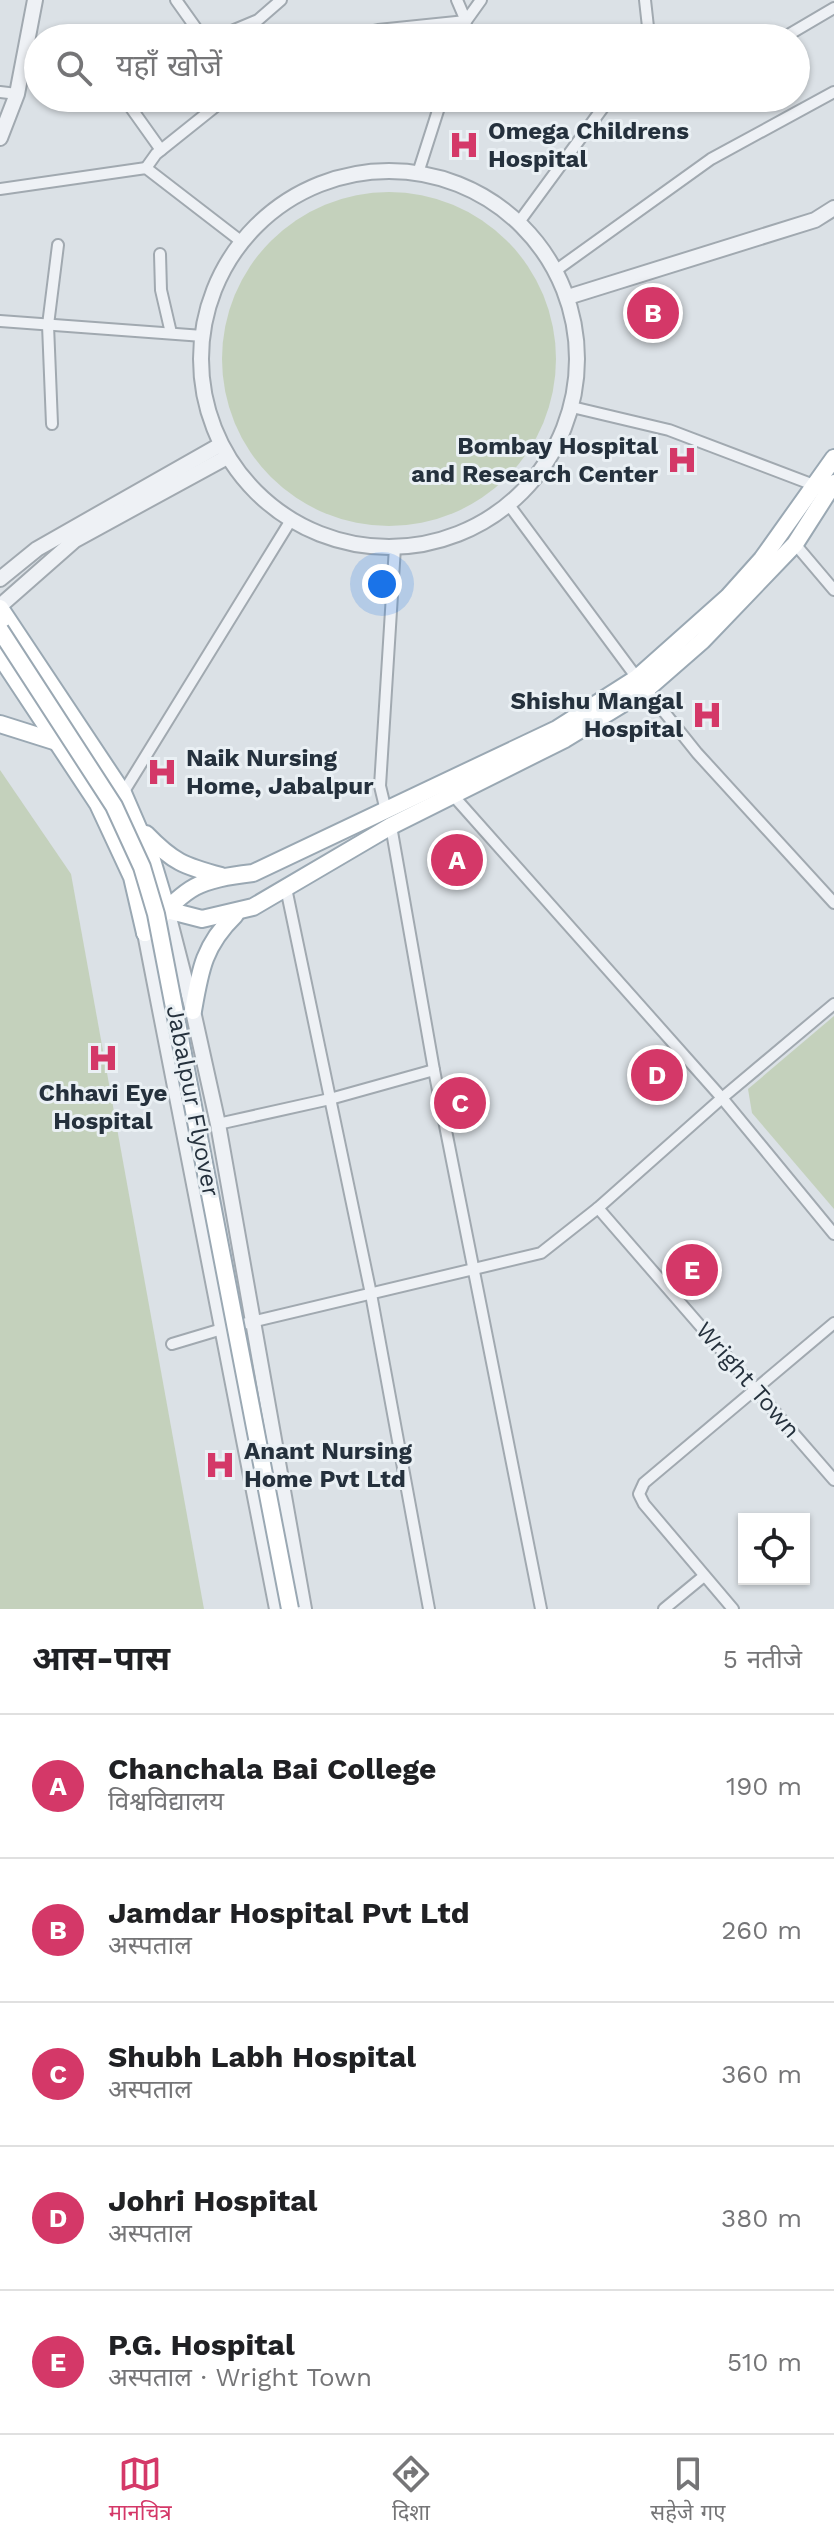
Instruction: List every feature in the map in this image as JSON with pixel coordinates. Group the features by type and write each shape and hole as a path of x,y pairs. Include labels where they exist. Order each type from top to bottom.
{"main road":[{"path":"145,933 194,885 253,873 388,818 448,788 565,739 702,641 795,544 826,486 834,458"},
{"path":"642,683 728,597 826,486"},
{"path":"0,607 123,793 139,827 167,910"},
{"name":"Jabalpur Flyover","path":"0,630 114,806 145,879 166,961 290,1609"},
{"path":"0,656 98,804 137,894 145,933"},
{"path":"0,724 57,742"},
{"path":"137,894 167,910 202,919 239,911 267,900 388,818"},
{"path":"139,827 164,853 182,865 223,877"},
{"path":"193,1011 206,952 220,930 239,911"}],"street":[{"path":"30,24 35,0"},
{"path":"176,0 193,24"},
{"path":"248,24 258,20 281,0"},
{"path":"457,0 466,21"},
{"path":"465,24 481,0"},
{"path":"645,0 648,24"},
{"path":"807,24 834,8"},
{"path":"437,24 466,21"},
{"path":"0,138 17,94 24,57"},
{"path":"0,92 17,94"},
{"path":"810,105 834,92"},
{"path":"134,112 161,150"},
{"path":"0,189 146,168 161,150 208,112"},
{"path":"418,173 438,112"},
{"path":"519,222 600,112"},
{"path":"555,271 711,159 797,112"},
{"path":"146,168 242,242"},
{"path":"381,170 430,174 475,190 519,222 547,254 568,297 577,333 578,370 572,407 548,461 509,505 462,533 409,547 355,546 303,528 258,497 224,451 206,410 199,362 205,314 223,269 252,229 289,199 334,179 381,170"},
{"path":"568,297 815,220 834,208"},
{"path":"52,424 48,325 58,245"},
{"path":"160,254 161,290 171,333"},
{"path":"0,321 203,336"},
{"path":"572,407 669,430 826,486"},
{"path":"0,579 37,549 224,451"},
{"path":"0,607 75,540 224,451"},
{"path":"509,505 697,753 834,903"},
{"path":"123,793 291,520"},
{"path":"795,544 834,590"},
{"path":"395,547 380,786 541,1609"},
{"path":"448,788 722,1098 834,1234"},
{"path":"286,888 371,1294 429,1609"},
{"path":"167,910 218,1124 304,1609"},
{"path":"145,933 277,1609"},
{"path":"172,1344 222,1329 541,1253 598,1208 834,1004"},
{"path":"218,1124 330,1099 434,1070"},
{"name":"Wright Town","path":"598,1208 834,1480"},
{"path":"733,1609 644,1504 639,1494 644,1483 834,1323"},
{"path":"664,1609 704,1576"}],"green space":[{"path":"389,192 422,195 453,205 482,220 507,241 528,266 543,295 553,326 556,359 553,392 543,423 528,452 507,477 482,498 453,513 422,523 389,526 356,523 325,513 296,498 271,477 250,452 235,423 225,392 222,359 225,326 235,295 250,266 271,241 296,220 325,205 356,195"},
{"path":"0,770 71,874 204,1609 0,1609"},
{"path":"834,1016 834,1209 752,1113 748,1089"}],"place":[{"name":"Omega Childrens Hospital","path":"464,145"},
{"name":"Jamdar Hospital Pvt Ltd","path":"653,313"},
{"name":"Bombay Hospital and Research Center","path":"682,460"},
{"name":"Shishu Mangal Hospital","path":"707,715"},
{"name":"Naik Nursing Home, Jabalpur","path":"162,772"},
{"name":"Chanchala Bai College","path":"457,860"},
{"name":"Chhavi Eye Hospital","path":"103,1058"},
{"name":"Johri Hospital","path":"657,1075"},
{"name":"Shubh Labh Hospital","path":"460,1103"},
{"name":"P.G. Hospital","path":"692,1270"},
{"name":"Anant Nursing Home Pvt Ltd","path":"220,1465"}]}
